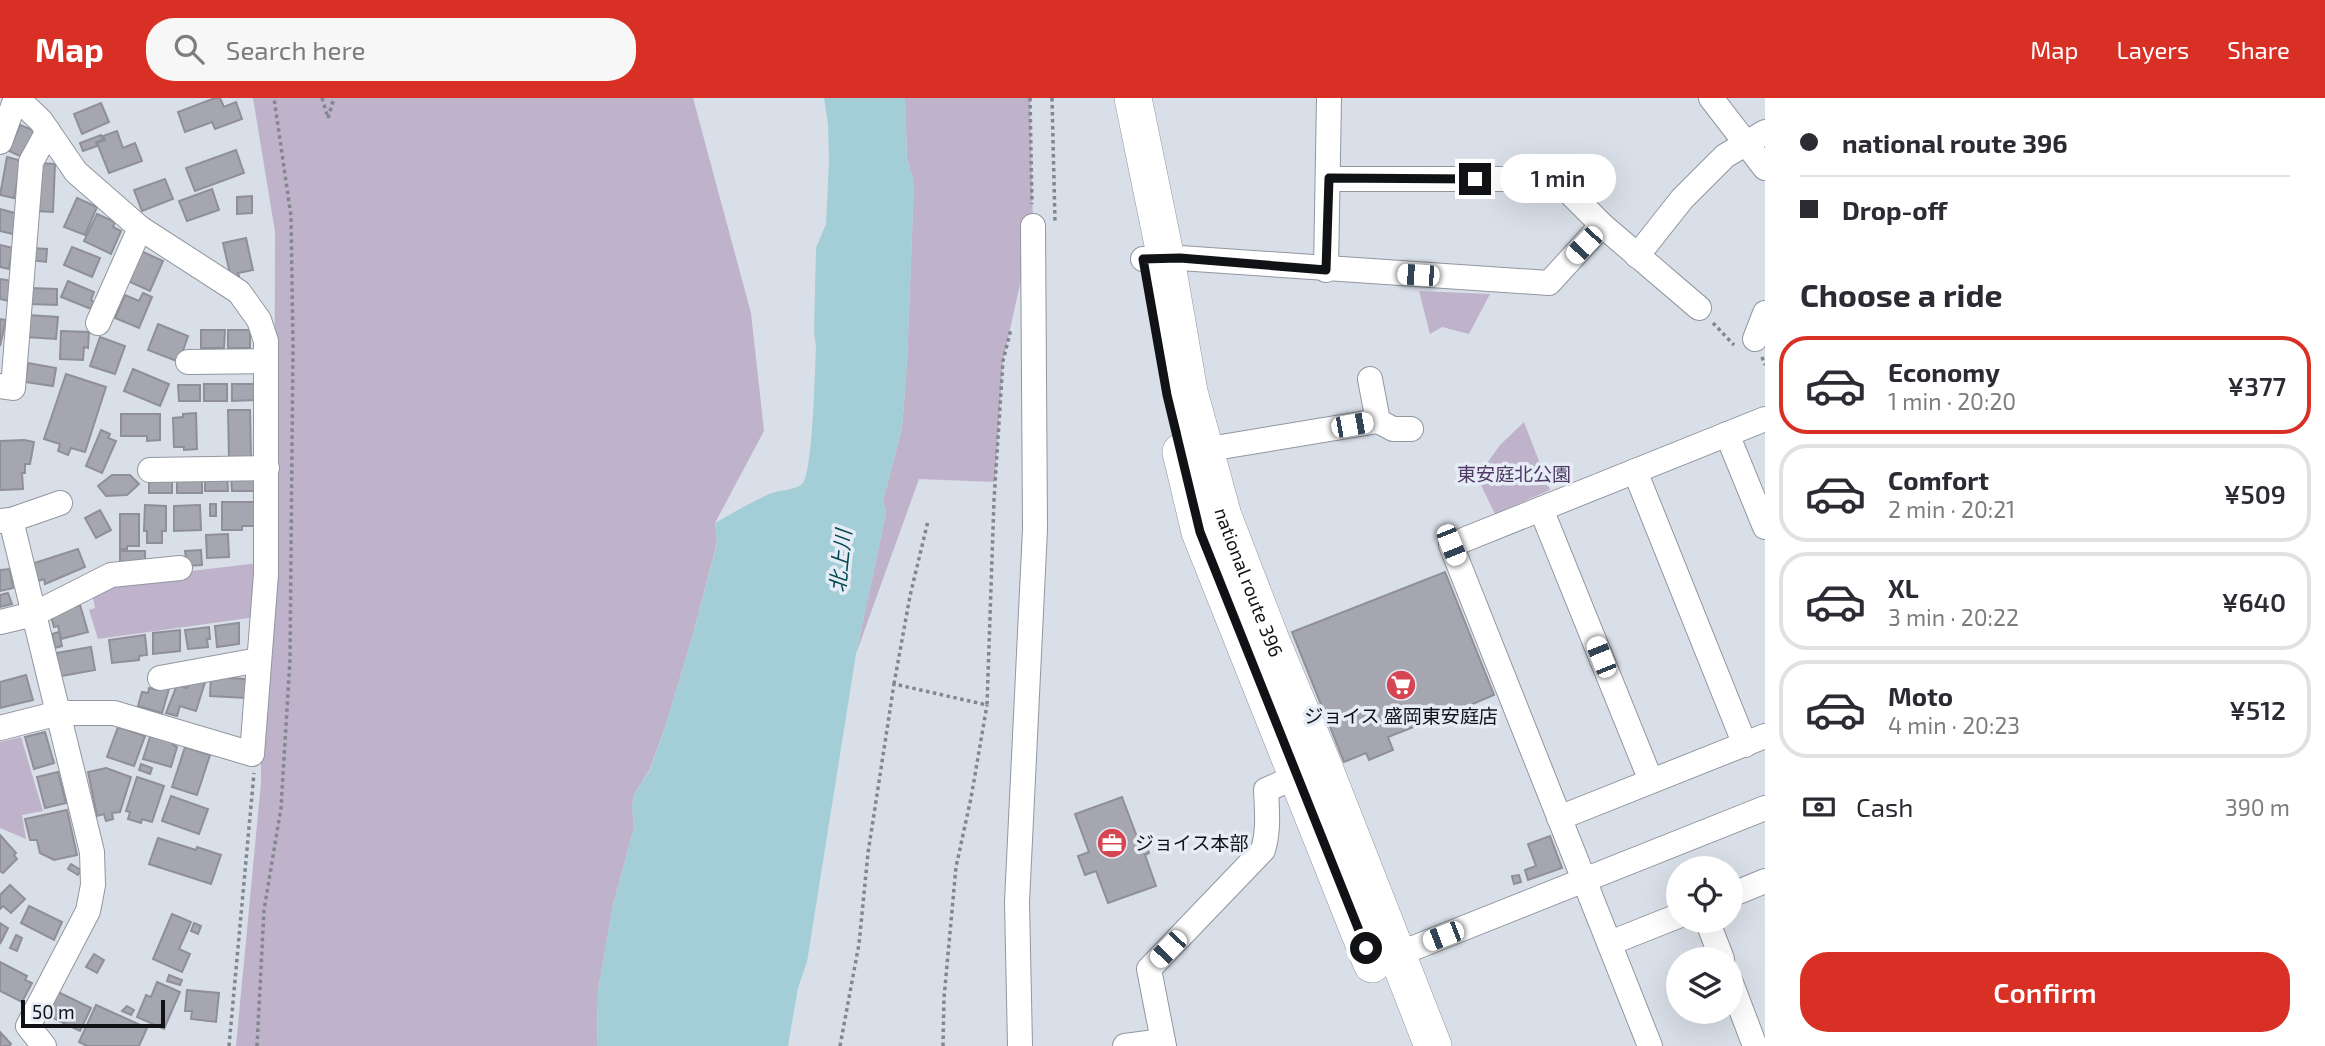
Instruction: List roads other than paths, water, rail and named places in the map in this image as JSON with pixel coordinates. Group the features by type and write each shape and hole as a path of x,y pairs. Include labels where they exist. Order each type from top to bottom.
{"highway":[{"name":"national route 396","path":"1127,99 1154,259 1189,391 1193,449 1223,516 1270,638 1310,770 1405,1046"},
{"name":"national route 396","path":"1310,770 1396,955 1433,1046"}],"street":[{"path":"0,142 16,98 41,121 76,172 140,228 239,292 259,320 266,341 267,468 266,574 252,754 114,713 59,713 0,728"},
{"path":"1326,270 1329,98"},
{"path":"1711,98 1755,138 1765,168"},
{"path":"0,386 13,388 31,162 48,131"},
{"path":"1637,256 1682,199 1725,156 1755,138"},
{"path":"1329,178 1556,179 1602,226 1699,309"},
{"path":"1020,1046 1018,889 1035,529 1044,225"},
{"path":"1154,259 1549,283 1602,226"},
{"path":"98,323 140,228"},
{"path":"1755,339 1765,313"},
{"path":"188,362 266,361"},
{"path":"1370,379 1378,421"},
{"path":"1650,1046 1451,545 1765,419"},
{"path":"1193,449 1378,421 1393,429 1411,429"},
{"path":"1727,434 1765,527"},
{"path":"150,470 267,468"},
{"path":"1559,818 1755,741 1635,471"},
{"path":"44,1046 28,1026 88,911 93,885 92,852 34,614 6,520 60,503"},
{"path":"1541,509 1651,781"},
{"path":"0,622 34,614 111,575 180,568"},
{"path":"160,678 259,660"},
{"path":"1125,1046 1163,1044 1149,969 1262,850 1267,829 1266,790 1310,770"},
{"path":"1396,955 1765,808"},
{"path":"1743,890 1765,881"},
{"path":"1610,943 1666,921"},
{"path":"1743,1014 1755,1046"}],"water":[{"name":"北上川","path":"824,98 905,98 907,159 914,182 902,428 883,501 886,513 856,654 807,962 798,988 788,1046 597,1046 598,990 613,905 634,828 632,805 635,793 650,770 692,638 717,544 715,523 765,496 799,486 806,477 814,396 816,248 826,224 829,161"}],"place":[{"name":"ジョイス 盛岡東安庭店","path":"1401,685"},
{"name":"ジョイス本部","path":"1112,843"}],"park label":[{"name":"東安庭北公園","path":"1514,474"}]}
